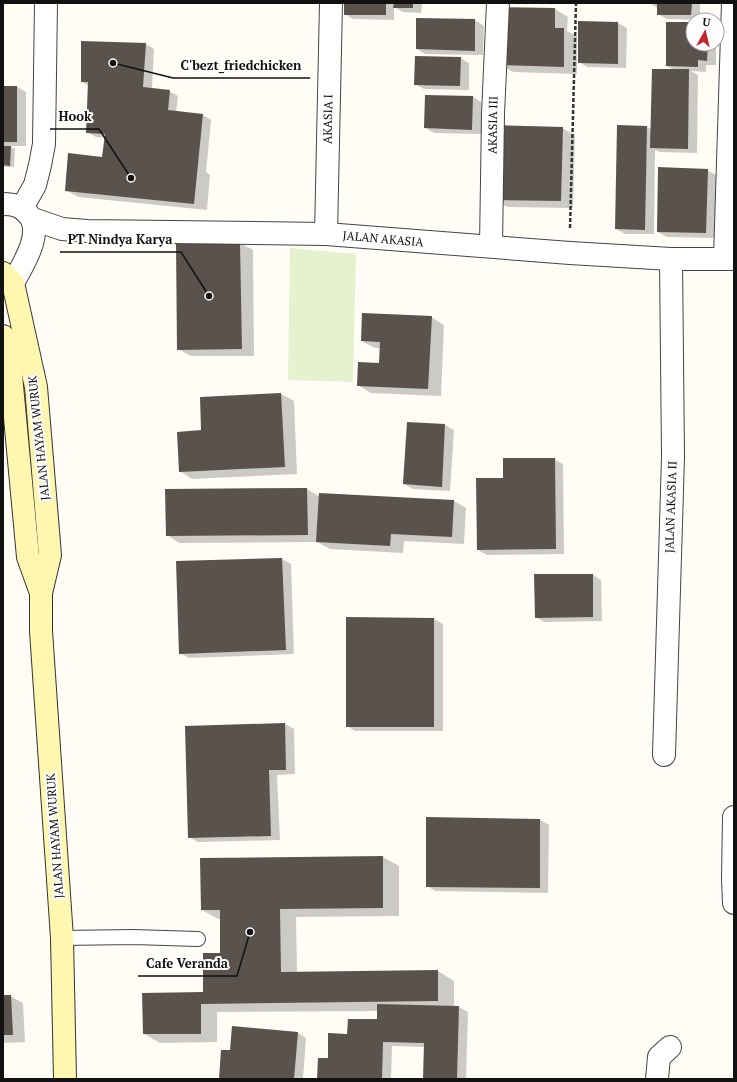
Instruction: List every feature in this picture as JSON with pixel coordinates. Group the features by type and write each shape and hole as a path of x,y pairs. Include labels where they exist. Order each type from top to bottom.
{"main road":[{"name":"JALAN HAYAM WURUK","path":"8,278 36,387 50,555 41,593 41,631 62,938 65,1079"},
{"name":"JALAN HAYAM WURUK","path":"3,336 10,364 28,557 41,593"}],"street":[{"path":"19,210 35,185 44,144 46,3"},
{"name":"AKASIA I","path":"326,234 331,3"},
{"name":"AKASIA III","path":"491,246 493,114 498,3"},
{"path":"729,259 733,3"},
{"name":"JALAN AKASIA","path":"19,210 62,229 87,231 326,234 570,253 729,259"},
{"name":"JALAN HAYAM WURUK","path":"8,278 31,247 34,238 19,210"},
{"name":"JALAN AKASIA II","path":"664,755 673,457 671,258"},
{"path":"734,818 734,903"},
{"path":"657,1079 659,1057 670,1047"}],"lane":[{"path":"62,938 133,937 198,939"}],"path":[{"path":"570,253 576,3"}],"green space":[{"path":"290,248 356,254 353,382 288,380"}],"building":[{"path":"344,3 386,3 386,15 344,15"},
{"path":"394,3 413,3 413,8 393,8"},
{"path":"657,3 692,3 691,12 685,12 685,15 657,15"},
{"path":"500,7 555,8 555,28 564,28 564,67 499,65"},
{"path":"416,18 475,19 475,51 416,49"},
{"path":"578,21 618,22 618,64 578,63"},
{"path":"666,22 685,22 685,52 708,52 707,61 698,60 698,67 666,66"},
{"path":"81,41 146,43 143,87 170,90 168,110 203,114 194,204 65,191 68,153 102,157 105,134 86,133 88,82 81,82"},
{"path":"415,56 461,57 460,86 414,85"},
{"path":"652,69 689,69 688,149 650,148"},
{"path":"3,86 17,86 17,142 3,142"},
{"path":"425,95 473,96 472,130 424,128"},
{"path":"495,125 563,127 561,201 494,200"},
{"path":"617,125 647,126 645,230 615,229"},
{"path":"3,146 11,146 10,166 3,165"},
{"path":"658,167 708,169 706,233 657,232"},
{"path":"176,242 240,242 242,349 177,350"},
{"path":"362,313 432,316 428,389 357,386 358,362 379,363 380,342 361,341"},
{"path":"281,393 285,467 179,472 177,432 201,430 200,397"},
{"path":"407,422 445,424 442,487 403,484"},
{"path":"503,458 555,458 556,549 477,550 476,478 503,478"},
{"path":"307,488 308,535 166,536 165,489"},
{"path":"319,493 454,500 452,537 391,534 390,546 316,542"},
{"path":"282,558 286,650 179,654 176,561"},
{"path":"534,574 593,574 593,617 535,618"},
{"path":"346,617 434,618 434,727 346,727"},
{"path":"285,723 286,770 269,770 271,836 188,838 185,726"},
{"path":"426,817 540,819 540,888 426,887"},
{"path":"383,856 383,908 280,909 281,972 438,970 438,1001 201,1004 201,1034 143,1034 142,993 203,992 203,953 220,953 220,910 201,910 200,858"},
{"path":"3,995 11,995 13,1035 3,1035"},
{"path":"377,1004 459,1006 457,1079 423,1079 424,1043 383,1042 382,1079 317,1079 318,1058 328,1058 328,1033 347,1034 348,1019 377,1019"},
{"path":"232,1026 298,1032 294,1079 219,1079 221,1050 230,1050"}],"place":[{"name":"C'bezt_friedchicken","path":"113,63"},
{"name":"Hook","path":"131,178"},
{"name":"PT Nindya Karya","path":"209,296"},
{"name":"Cafe Veranda","path":"250,932"}]}
